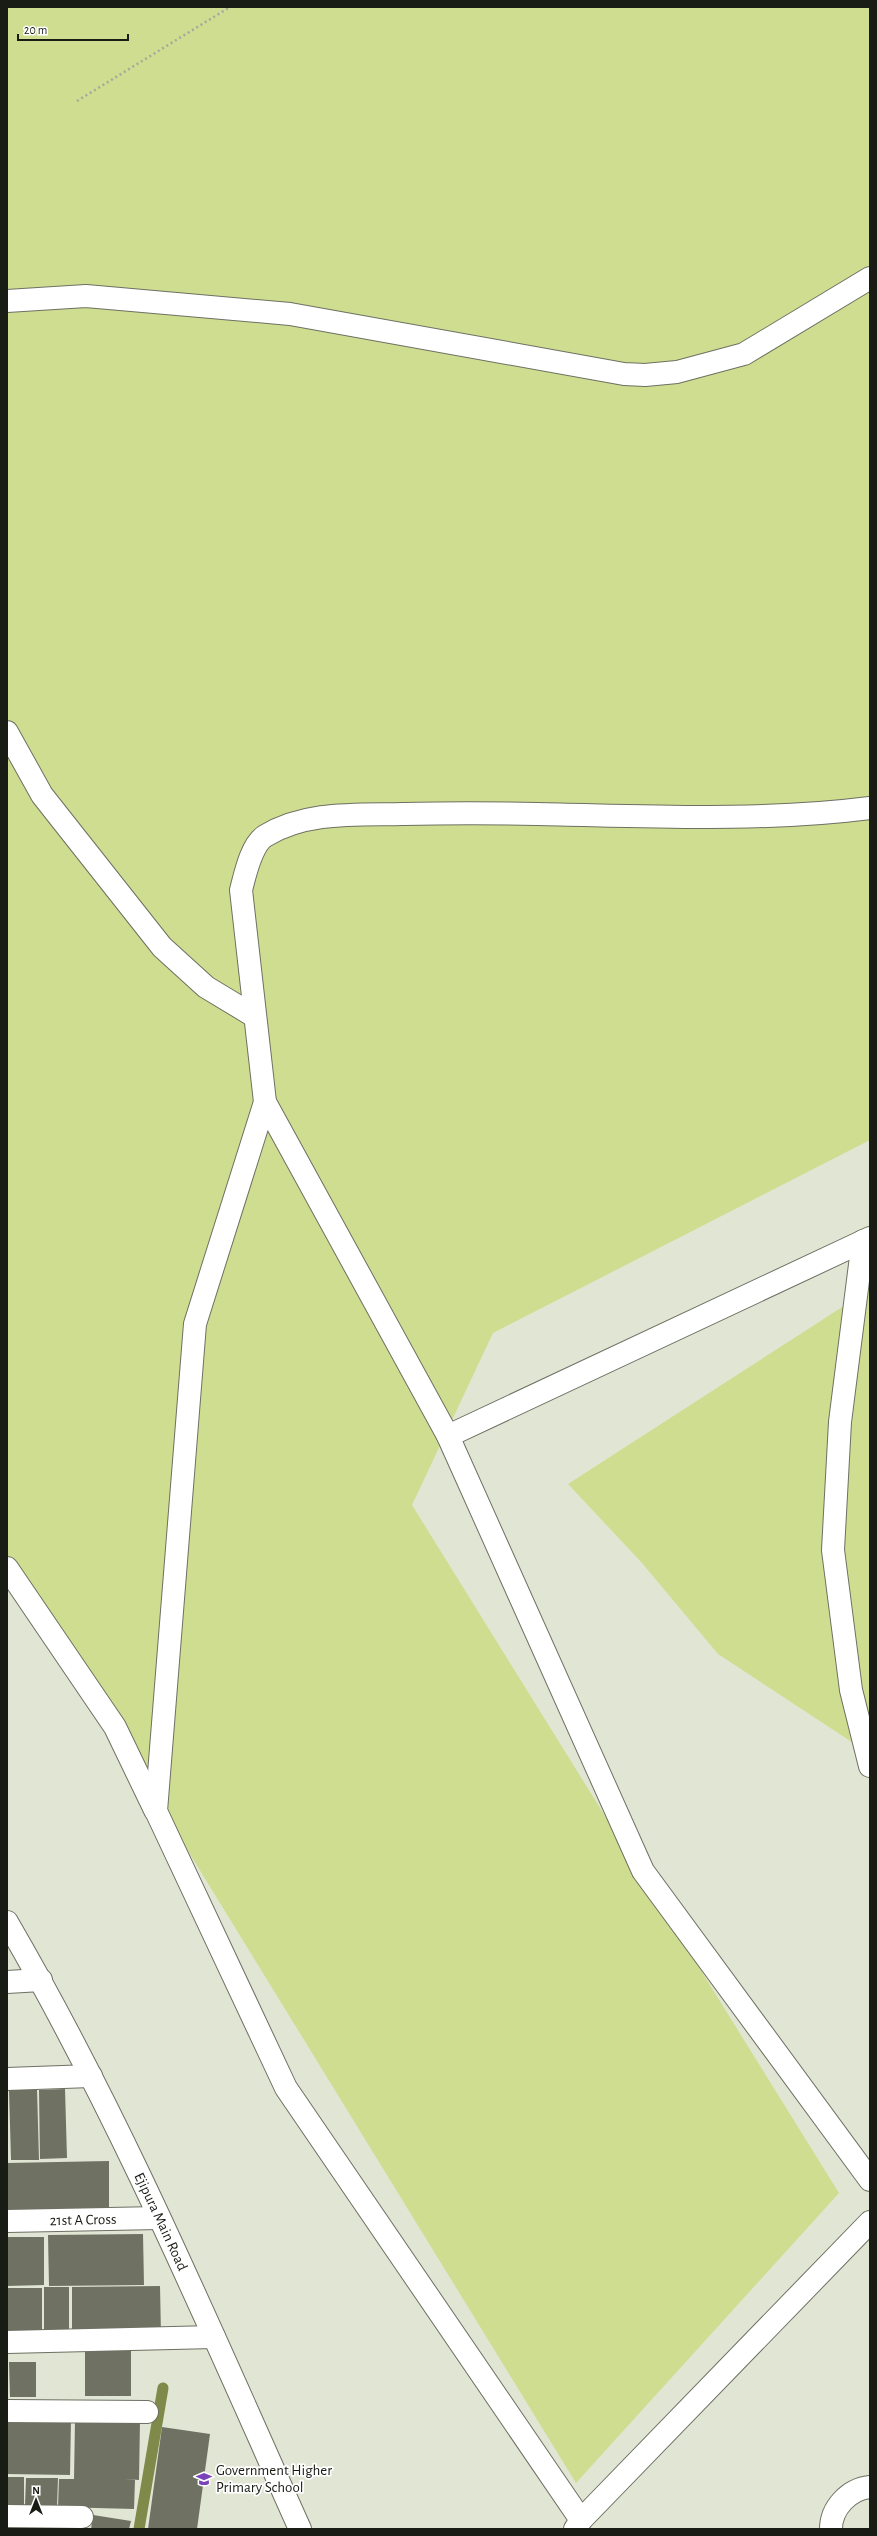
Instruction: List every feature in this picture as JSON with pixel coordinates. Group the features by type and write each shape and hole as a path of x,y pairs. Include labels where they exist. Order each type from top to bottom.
{"street":[{"path":"7,301 86,296 290,314 624,374 645,376 677,372 744,354 870,278"},
{"path":"7,732 42,795 162,947 206,987 254,1016"},
{"path":"870,808 822,814 736,816 459,813 328,816 293,823 263,837 248,862 241,890 254,1016 265,1102 448,1436 643,1871 870,2180"},
{"path":"156,1811 195,1324 265,1102"},
{"path":"448,1436 866,1239"},
{"path":"866,1239 840,1422 833,1550 851,1690 870,1766"},
{"path":"7,1568 115,1726 286,2088 578,2525 870,2222"},
{"name":"Ejipura Main Road","path":"7,1922 41,1980 91,2076 214,2337 300,2529"},
{"path":"7,1982 41,1980"},
{"path":"7,2079 91,2076"},
{"name":"21st A Cross","path":"7,2221 159,2218"},
{"path":"7,2342 214,2337"},
{"path":"7,2411 147,2412"},
{"path":"831,2529 831,2520 844,2498 863,2487 870,2487"},
{"path":"7,2516 82,2517"}],"path":[{"path":"77,101 230,7"}],"green space":[{"path":"7,7 870,7 870,1140 493,1333 412,1505 839,2193 576,2483 7,1556"},
{"path":"870,1289 870,1754 718,1654 642,1563 568,1484"}],"building":[{"path":"37,2089 39,2160 11,2160 9,2090"},
{"path":"65,2089 67,2158 40,2159 39,2090"},
{"path":"109,2161 109,2209 7,2212 7,2163"},
{"path":"143,2234 144,2285 49,2286 48,2235"},
{"path":"7,2237 44,2237 44,2285 7,2286"},
{"path":"160,2286 161,2335 72,2335 72,2287"},
{"path":"44,2287 69,2287 69,2335 44,2335"},
{"path":"7,2288 42,2288 42,2337 7,2337"},
{"path":"85,2347 131,2347 131,2396 85,2396"},
{"path":"9,2362 36,2362 36,2397 10,2397"},
{"path":"7,2418 71,2419 70,2475 7,2474"},
{"path":"75,2421 140,2421 139,2480 124,2479 135,2480 134,2509 58,2507 59,2479 74,2479"},
{"path":"162,2427 210,2434 197,2529 148,2529"},
{"path":"7,2477 24,2477 24,2507 7,2507"},
{"path":"26,2478 58,2478 57,2507 25,2506"},
{"path":"93,2515 131,2521 129,2529 91,2529"},
{"path":"19,2524 84,2525 84,2529 19,2529"}],"waterway":[{"path":"139,2529 163,2388"}],"place":[{"name":"Government Higher Primary School","path":"204,2479"}]}
